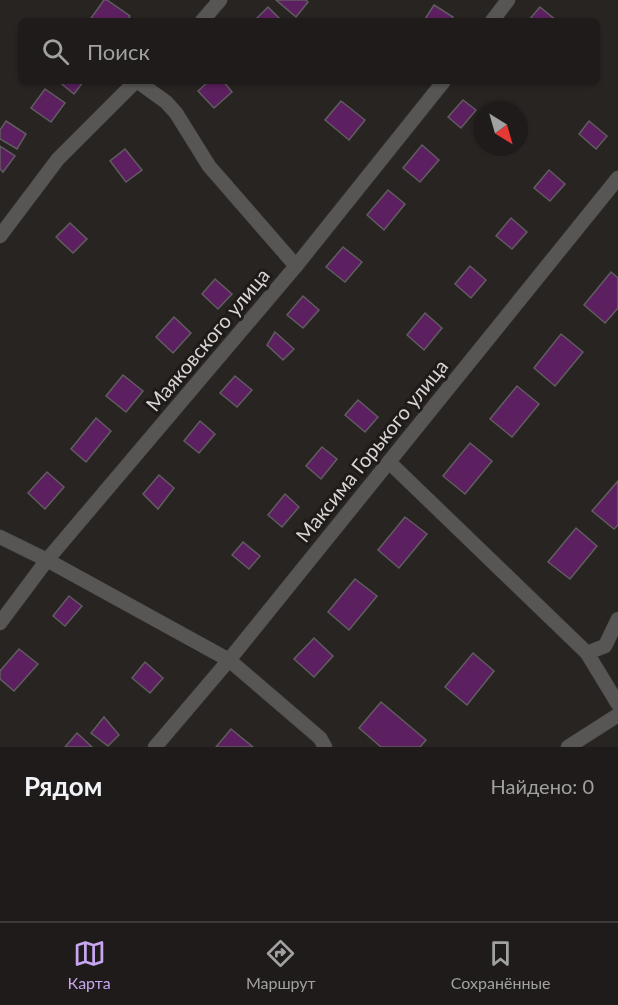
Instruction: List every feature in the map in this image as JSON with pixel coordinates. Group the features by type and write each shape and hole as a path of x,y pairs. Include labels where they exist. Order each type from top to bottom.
{"street":[{"path":"205,18 220,0"},
{"path":"494,18 508,0"},
{"path":"0,236 58,159 134,84"},
{"path":"141,84 166,102 176,113 209,166 296,266"},
{"name":"Маяковского улица","path":"0,623 47,560 296,266 442,84"},
{"name":"Максима Горького улица","path":"155,747 229,660 618,178"},
{"path":"388,462 587,653 618,704"},
{"path":"0,537 47,560 229,660 320,738 325,747"},
{"path":"587,653 605,646 618,619"},
{"path":"568,747 618,716"}],"building":[{"path":"104,0 130,16 129,18 91,18"},
{"path":"276,0 306,0 308,2 296,17"},
{"path":"434,5 453,17 452,18 426,18"},
{"path":"268,7 279,18 257,18"},
{"path":"540,7 553,18 531,18"},
{"path":"62,84 82,84 74,94"},
{"path":"206,84 225,84 232,92 214,108 198,91"},
{"path":"45,89 65,103 51,122 31,108"},
{"path":"463,100 474,108 474,112 461,128 448,117"},
{"path":"341,101 365,120 349,140 325,120"},
{"path":"6,121 26,134 17,149 0,139 0,130"},
{"path":"589,121 607,136 596,149 579,134"},
{"path":"422,145 439,160 420,182 403,168"},
{"path":"0,146 15,156 3,172 0,169"},
{"path":"125,149 142,170 126,182 110,161"},
{"path":"549,170 565,184 550,201 534,188"},
{"path":"388,190 405,204 384,230 367,215"},
{"path":"511,218 527,232 512,249 496,236"},
{"path":"70,223 87,239 73,253 56,237"},
{"path":"343,247 362,262 345,282 326,267"},
{"path":"470,266 486,280 471,298 455,284"},
{"path":"611,272 618,278 618,308 605,323 584,305"},
{"path":"215,279 232,294 218,309 202,294"},
{"path":"303,296 319,310 303,328 287,315"},
{"path":"425,313 442,328 424,350 407,335"},
{"path":"174,317 191,333 173,353 156,337"},
{"path":"275,332 294,349 283,360 267,345"},
{"path":"561,334 583,352 555,386 534,368"},
{"path":"123,375 143,391 126,412 106,396"},
{"path":"235,376 252,390 237,407 220,393"},
{"path":"517,386 539,404 512,437 490,419"},
{"path":"358,400 378,417 365,432 345,415"},
{"path":"96,418 111,431 86,462 71,449"},
{"path":"200,421 215,434 199,453 184,441"},
{"path":"470,443 492,461 465,494 443,476"},
{"path":"322,447 337,459 321,479 306,466"},
{"path":"47,472 64,487 45,509 28,493"},
{"path":"159,475 174,488 158,509 143,494"},
{"path":"618,481 618,525 614,529 592,511"},
{"path":"285,494 299,507 282,527 268,515"},
{"path":"405,517 427,534 399,568 378,550"},
{"path":"576,528 597,546 570,579 548,562"},
{"path":"243,542 260,556 249,569 232,555"},
{"path":"355,579 377,596 349,630 328,612"},
{"path":"69,596 82,606 65,626 53,616"},
{"path":"314,638 333,656 314,677 294,659"},
{"path":"19,649 38,664 14,691 0,679 0,671"},
{"path":"473,653 494,671 467,705 445,687"},
{"path":"145,662 163,678 150,693 132,678"},
{"path":"381,702 426,740 420,747 381,747 359,728"},
{"path":"104,717 119,735 108,746 91,733"},
{"path":"231,729 253,747 216,747"},
{"path":"77,733 92,747 65,747"}]}
